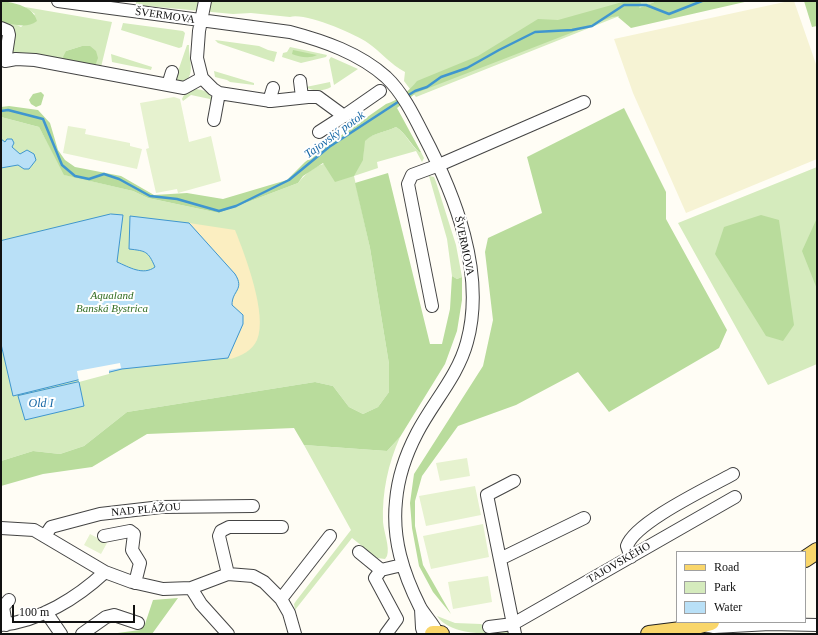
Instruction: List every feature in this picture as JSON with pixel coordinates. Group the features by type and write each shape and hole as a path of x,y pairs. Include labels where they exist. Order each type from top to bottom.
{"main road":[{"path":"806,559 817,551"},
{"path":"650,634 707,623"},
{"path":"433,634 441,634"}],"street":[{"name":"ŠVERMOVA","path":"58,1 87,3 200,22 290,32 321,41 353,54 388,79 403,99 439,166 458,216 467,250 471,275 472,315 467,343 448,385 418,432 409,450 399,482 395,520 402,565 421,609 433,623 438,634"},
{"path":"200,22 205,1"},
{"name":"ŠVERMOVA","path":"200,22 198,58 202,78"},
{"path":"1,28 8,31 9,35 5,61 25,59 184,88 202,78 219,93 269,101 302,97 318,97 344,116"},
{"path":"168,85 172,72"},
{"path":"300,81 302,97"},
{"path":"269,101 273,88"},
{"path":"318,132 380,92"},
{"path":"214,120 219,93"},
{"path":"432,306 408,184 412,175 439,166 584,102"},
{"path":"631,557 627,546 633,536 667,510 733,474"},
{"path":"488,627 514,629 487,495 514,482"},
{"name":"TAJOVSKÉHO","path":"514,629 631,557 731,500 716,484"},
{"name":"NAD PLÁŽOU","path":"44,536 51,527 100,514 161,506 253,506"},
{"path":"500,559 584,518"},
{"path":"228,574 219,536 221,531 228,527 282,527"},
{"path":"1,528 34,530 106,572 135,583 163,589 191,588 228,574 253,576 264,582 281,599 288,613 295,634"},
{"path":"104,536 130,531 137,532 132,550 140,562 135,583"},
{"path":"281,599 330,536"},
{"path":"359,552 381,570"},
{"path":"386,634 398,619 375,578 381,570 402,565"},
{"path":"9,600 3,607 3,625 19,618 46,612 85,590 106,572"},
{"path":"191,588 201,604 228,634"},
{"name":"ŠVERMOVA","path":"421,609 422,628 424,634"},
{"path":"46,612 60,634"},
{"path":"82,634 106,617 114,615 138,623"},
{"path":"707,623 714,627 767,623 804,629 817,625"}],"shaded area":[{"path":"794,1 817,67 817,159 686,213 633,93 614,39"}],"green space":[{"path":"1,1 23,6 32,12 37,21 33,24 24,26 1,23"},
{"path":"136,1 657,1 416,97 404,81 405,72 395,66 362,39 330,25 297,16 290,17 251,13 233,14 136,5"},
{"path":"626,1 639,1 641,3 639,8 657,1 749,1 631,28 618,17 619,16 612,17 416,93 397,108 421,152 416,149 396,127 376,134 365,141 363,160 354,176 335,182 323,163 303,176 298,183 219,213 148,198 133,191 64,175 39,127 1,117 1,107 9,106 38,110 50,123 58,150 65,160 75,167 121,176 154,195 187,193 223,199 287,180 305,162 386,104 403,95 417,81 478,56 538,19 558,20"},
{"path":"804,1 817,1 817,26 812,27"},
{"path":"25,7 112,22 101,67 95,66 82,46 66,51 65,61 1,58 1,23 13,23 21,27 35,14"},
{"path":"123,23 183,31 185,33 182,47 179,48 121,30"},
{"path":"215,40 259,46 277,52 274,62 218,43"},
{"path":"187,45 189,45 191,72 187,80 176,82 175,74 177,74"},
{"path":"82,46 90,46 96,51 98,58 95,66 65,61 63,57 66,51"},
{"path":"290,47 327,55 326,57 301,63 282,57 283,53 287,52"},
{"path":"293,50 317,55 311,57 301,57 292,54"},
{"path":"111,54 152,67 151,70 112,62"},
{"path":"331,57 358,69 334,85 329,60"},
{"path":"214,71 254,83 254,85 230,82 215,77"},
{"path":"330,82 331,87 322,90 312,90 306,87"},
{"path":"196,89 203,90 209,94 212,98 210,103 210,99 191,95 183,101 182,99 186,93"},
{"path":"41,92 44,95 41,105 36,107 31,104 29,100 33,94"},
{"path":"174,97 180,99 189,142 211,136 221,181 178,193 177,189 156,193 146,149 149,148 140,103"},
{"path":"624,108 666,192 666,219 727,330 719,348 609,412 578,372 516,405 458,426 422,476 415,501 415,526 423,565 451,614 433,592 419,566 412,528 410,503 414,474 483,366 493,320 485,252 488,238 542,213 527,157"},
{"name":"Aqualand Banská Bystrica","path":"1,117 39,127 65,175 133,191 148,198 219,213 298,183 305,175 320,165 335,162 363,160 364,141 376,134 396,127 399,129 416,149 421,152 424,158 422,162 416,151 377,162 378,168 354,176 370,248 389,364 389,392 378,407 363,414 349,407 333,386 315,382 127,412 84,446 60,454 33,451 1,461"},
{"path":"68,126 86,129 85,134 130,143 130,146 142,149 137,169 63,153"},
{"path":"817,167 817,364 768,385 678,223"},
{"path":"388,173 430,344 442,344 450,309 452,276 457,279 462,277 462,300 457,331 445,364 400,437 387,451 304,445 294,428 147,434 92,467 43,474 1,486 1,461 33,451 60,454 84,446 127,412 315,382 333,386 349,407 363,414 378,407 389,392 389,364 370,248 355,183"},
{"path":"429,176 434,177 436,182 456,245 462,277 457,279 452,276 447,239"},
{"path":"761,215 779,220 794,325 783,341 766,336 715,254 724,227"},
{"path":"817,218 817,289 802,251"},
{"path":"400,437 392,457 385,489 383,522 388,552 387,556 385,559 377,558 352,538 295,610 294,604 296,601 351,530 304,445 387,451"},
{"path":"467,458 470,476 440,481 436,463"},
{"path":"475,486 481,515 426,526 419,496"},
{"path":"483,524 489,557 431,569 423,536"},
{"path":"90,534 107,543 101,554 84,545"},
{"path":"488,576 492,602 453,609 448,582"},
{"path":"178,598 152,634 110,634 140,630 145,624 153,600"},
{"path":"437,616 455,623 481,624 490,632 510,632 509,634 489,634 459,630 450,627"}],"sand":[{"path":"189,223 235,230 254,285 260,316 260,329 257,340 249,350 231,359 228,358 243,324 243,315 232,305 232,298 237,292 239,281 235,274"}],"water":[{"path":"1,139 5,142 7,139 12,139 14,143 12,147 20,154 27,150 34,154 36,160 29,169 24,169 18,165 1,168"},
{"path":"111,214 123,215 117,262 141,271 150,270 155,267 146,253 139,250 129,249 130,216 189,223 235,274 239,283 232,305 243,315 243,324 228,358 122,369 13,396 1,344 1,241"},
{"name":"Old I","path":"79,382 84,406 25,420 18,396"}],"pier":[{"path":"120,363 121,368 109,370 109,374 79,382 77,371"}],"waterway":[{"name":"Tajovský potok","path":"407,96 415,91 427,87 441,77 467,68 535,32 572,30 592,26 624,5 646,5 669,14 702,1"},
{"name":"Tajovský potok","path":"1,111 8,110 43,119 62,165 75,176 89,179 104,174 119,179 150,196 177,199 219,211 236,206 289,180 329,147 401,100"}]}
